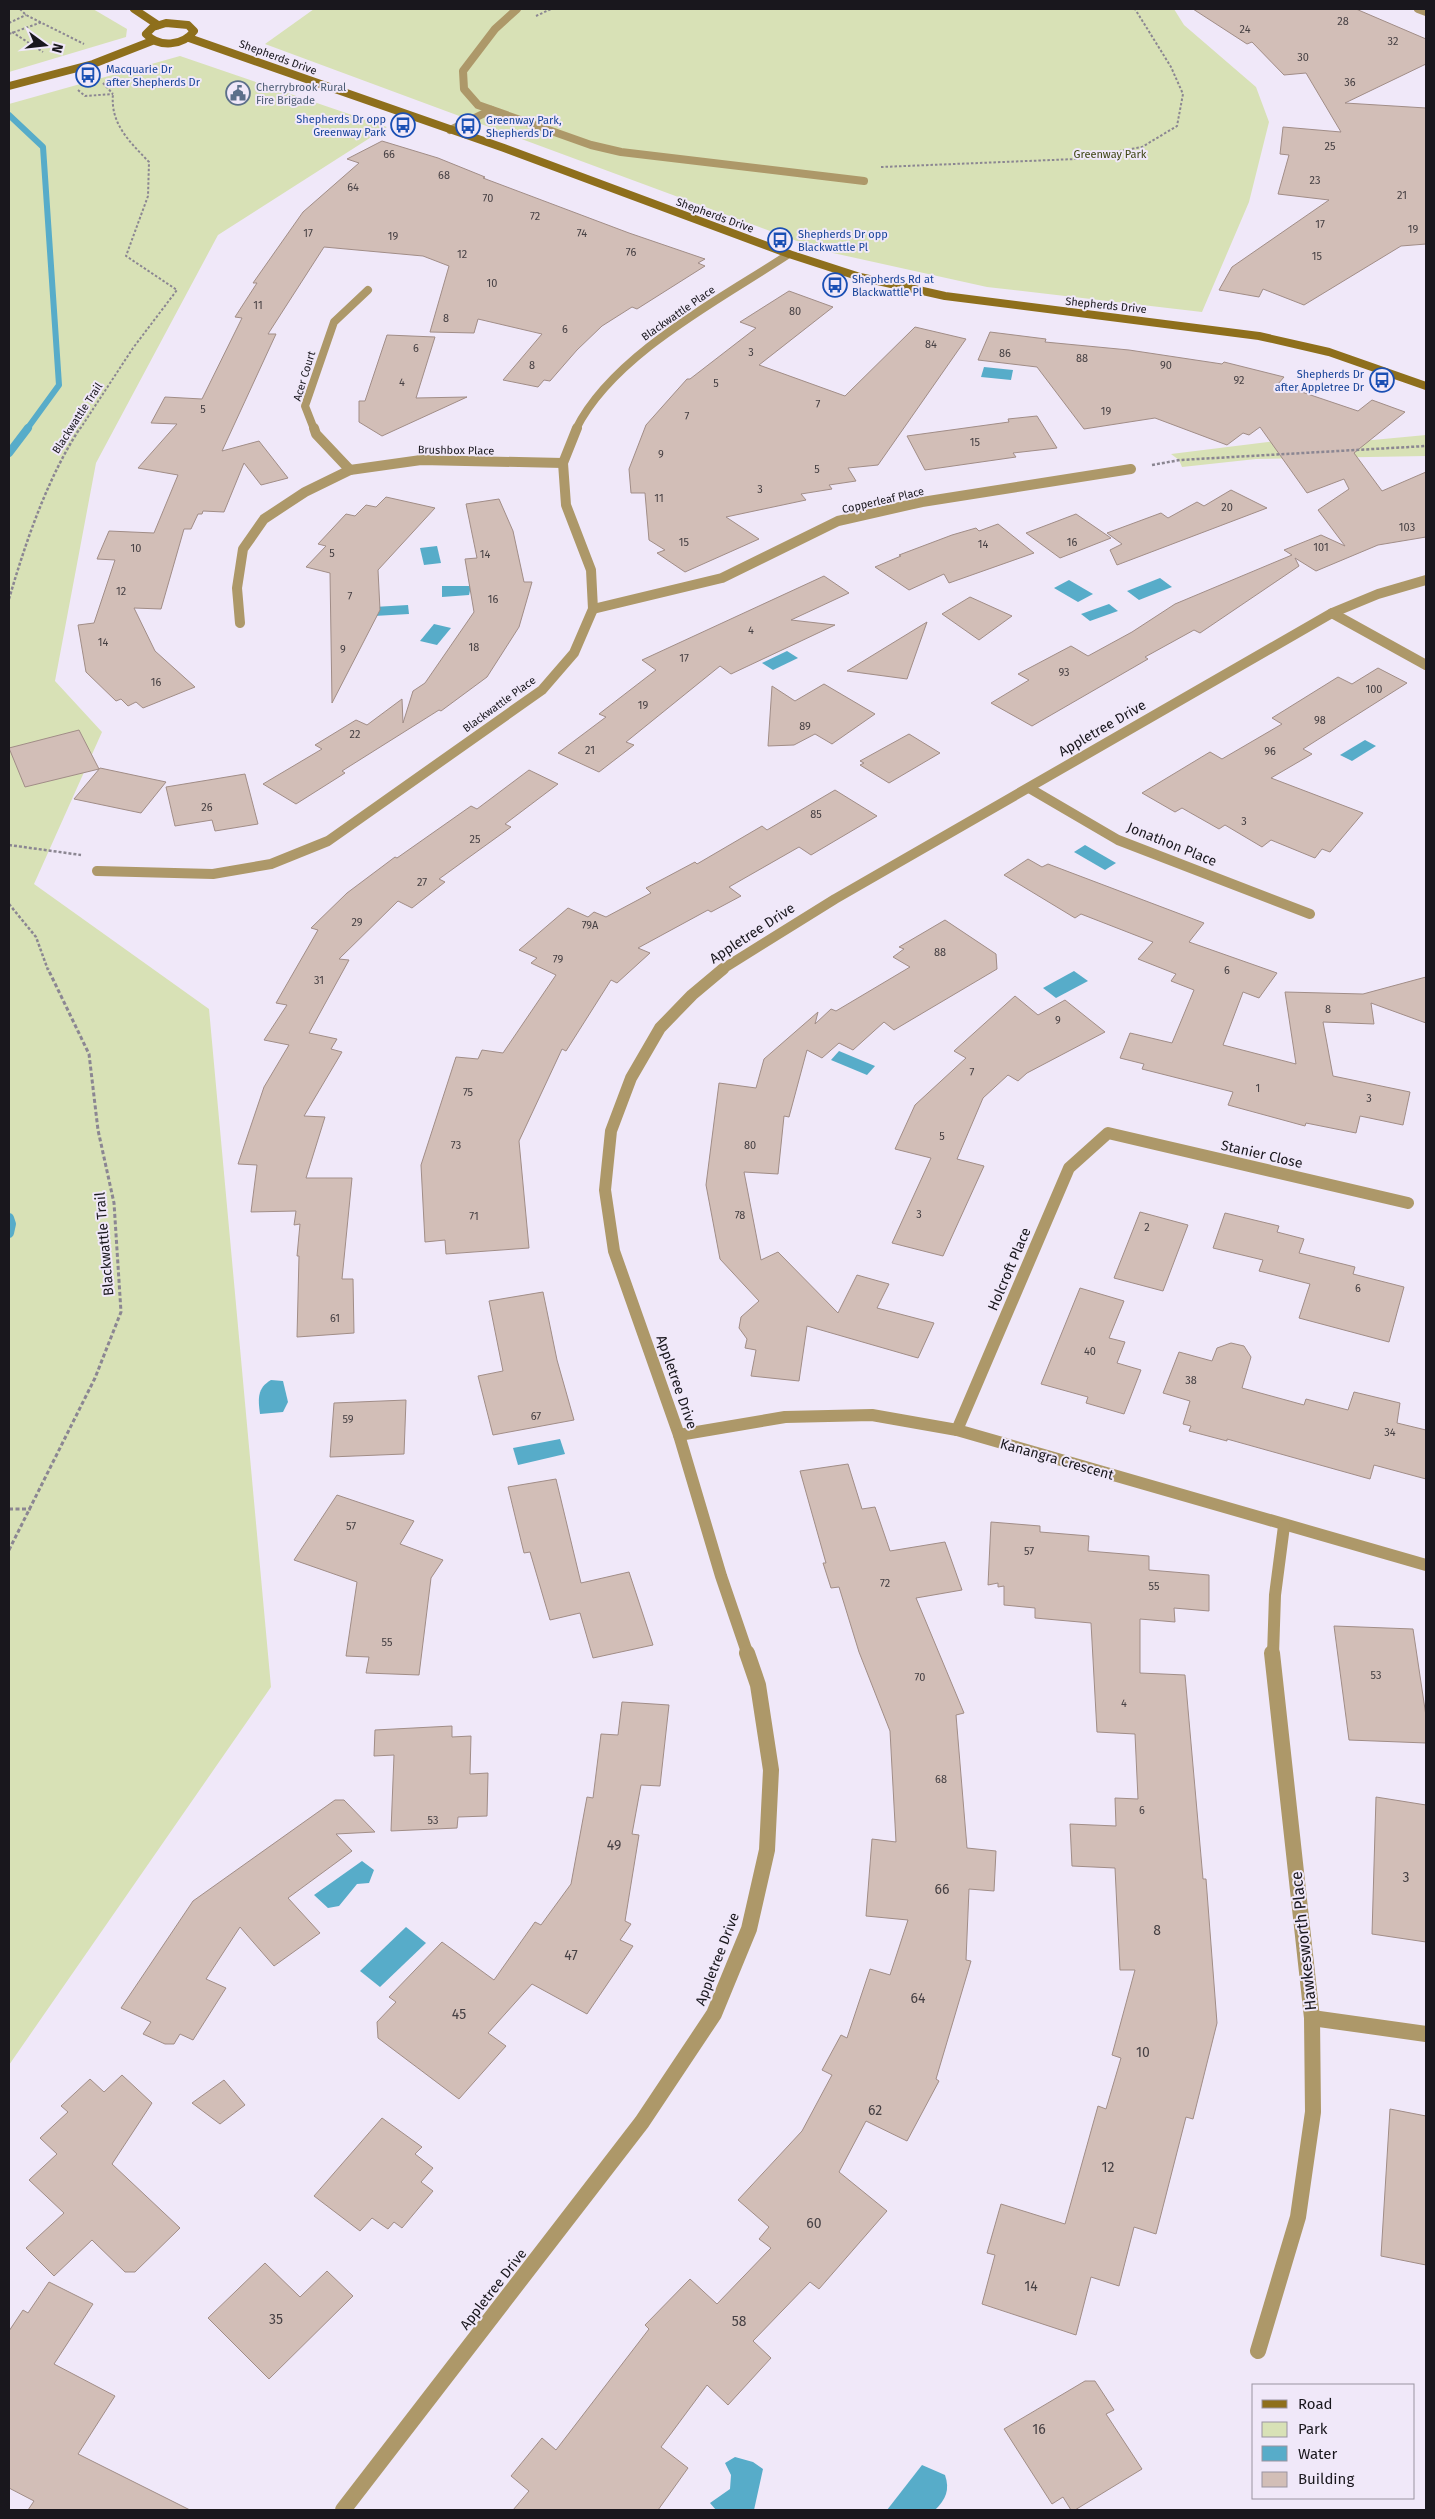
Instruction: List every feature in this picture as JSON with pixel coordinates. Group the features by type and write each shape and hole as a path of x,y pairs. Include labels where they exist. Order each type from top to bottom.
{"main road":[{"path":"134,9 158,25"},
{"path":"9,86 93,64 152,41 169,43 189,38 194,31 188,25 174,23 158,25 149,29 146,34 152,41"},
{"name":"Shepherds Drive","path":"189,38 450,130 789,254 888,285 945,296 1188,326 1288,342 1348,358 1426,386"}],"street":[{"path":"517,9 495,28 463,71 464,89 478,105 591,146 621,152 864,181"},
{"path":"1418,9 1426,12"},
{"path":"450,130 491,110"},
{"name":"Blackwattle Place","path":"97,871 213,874 271,864 328,841 542,690 574,652 594,609 591,570 566,505 563,464 569,443 579,423 596,398 618,375 656,341 789,254"},
{"name":"Acer Court","path":"350,470 316,434 305,406 334,322 368,290"},
{"name":"Brushbox Place","path":"240,623 237,588 243,549 264,519 305,492 350,470 421,460 563,464"},
{"name":"Copperleaf Place","path":"594,609 722,578 838,522 922,502 1131,469"},
{"name":"Appletree Drive","path":"343,2510 642,2122 714,2014 749,1928 767,1850 771,1770 758,1685 721,1576 679,1435 614,1251 605,1190 611,1131 630,1078 660,1028 692,995 730,963 835,899 1332,613 1361,599 1426,580"},
{"path":"1332,613 1426,665"},
{"name":"Jonathon Place","path":"1029,788 1118,840 1310,914"},
{"name":"Stanier Close","path":"1108,1133 1408,1203"},
{"name":"Holcroft Place","path":"957,1430 1069,1168 1108,1133"},
{"name":"Kanangra Crescent","path":"679,1435 785,1417 872,1415 957,1430 1284,1526 1426,1565"},
{"name":"Hawkesworth Place","path":"1258,2351 1298,2217 1312,2112 1312,2018 1272,1649 1275,1595 1284,1526"},
{"path":"1312,2018 1426,2034"}],"path":[{"path":"20,9 26,15 88,46"},
{"path":"529,20 551,9"},
{"path":"874,166 1000,164 1076,159 1142,147 1177,126 1183,94 1171,67 1135,9"},
{"path":"9,23 26,15"},
{"path":"9,34 42,22"},
{"path":"12,32 43,52"},
{"name":"Blackwattle Trail","path":"9,599 21,558 63,454 133,348 177,290 126,256 148,196 149,162 119,129 110,107 113,94 85,96 72,84"},
{"path":"1131,469 1180,460 1426,446"},
{"path":"9,845 89,856 97,871"},
{"name":"Blackwattle Trail","path":"9,904 36,937 53,983 89,1054 98,1130 114,1203 121,1312 95,1378 9,1550"},
{"path":"9,1509 31,1509"}],"green space":[{"path":"9,9 93,9 127,29 126,37 9,72"},
{"name":"Greenway Park","path":"314,9 1174,9 1184,25 1256,87 1269,122 1249,202 1202,312 987,287 824,251 265,44"},
{"path":"180,56 387,127 218,235 96,463 55,681 102,732 34,884 209,1009 271,1687 9,2065 9,104"},
{"path":"1426,435 1426,456 1256,459 1182,467 1179,460 1171,454 1275,441 1362,441"}],"water":[{"path":"984,367 1013,370 1011,380 981,377"},
{"path":"437,546 441,563 424,565 420,548"},
{"path":"1160,578 1172,587 1139,600 1127,591"},
{"path":"1069,580 1093,594 1078,602 1054,588"},
{"path":"442,586 471,586 469,595 442,597"},
{"path":"1109,604 1118,611 1090,621 1081,614"},
{"path":"408,605 409,614 374,616 374,607"},
{"path":"434,624 451,628 437,645 420,641"},
{"path":"787,651 798,658 773,670 762,663"},
{"path":"1365,740 1376,746 1352,761 1340,755"},
{"path":"1085,845 1116,863 1105,870 1074,852"},
{"path":"1074,971 1088,981 1056,998 1043,988"},
{"path":"839,1051 875,1066 867,1075 831,1060"},
{"path":"271,1380 283,1381 288,1402 283,1412 260,1414 261,1390"},
{"path":"560,1439 565,1454 518,1465 513,1448"},
{"path":"362,1861 374,1870 369,1883 357,1884 339,1906 328,1908 314,1895"},
{"path":"406,1927 426,1943 380,1987 360,1971"},
{"path":"735,2457 753,2462 763,2469 754,2510 716,2510 710,2503 730,2489 731,2475 725,2463"},
{"path":"922,2465 945,2475 947,2490 942,2502 935,2510 887,2510"}],"building":[{"path":"1193,9 1356,9 1426,39 1426,64 1345,103 1426,108 1426,244 1401,246 1304,305 1263,289 1259,297 1219,290 1232,267 1329,200 1278,194 1289,155 1280,154 1283,127 1341,132 1306,73 1284,75 1252,42 1247,44"},
{"path":"382,141 438,158 485,177 483,178 629,233 705,259 698,263 705,266 637,309 632,307 602,326 577,350 550,381 544,380 538,387 503,380 542,334 478,319 474,333 430,332 449,266 423,256 324,247 268,334 276,334 222,451 259,441 288,478 261,485 244,463 224,512 203,511 202,514 198,514 191,529 184,529 161,609 134,608 155,651 195,687 143,708 136,702 128,706 121,699 116,701 86,672 78,625 94,623 115,560 97,559 109,531 154,533 178,475 138,468 177,424 151,423 165,397 202,399 242,318 235,317 257,283 253,283 303,212 359,163 347,159"},
{"path":"789,291 833,307 759,365 845,396 915,327 966,339 878,465 848,468 856,481 829,485 832,489 801,494 806,500 726,517 759,539 685,572 657,553 665,550 649,540 645,493 631,493 629,469 646,425 687,379 690,379 756,328 740,322"},
{"path":"990,332 1046,339 1045,342 1129,350 1222,364 1224,362 1284,377 1278,384 1358,411 1372,400 1405,412 1354,453 1382,491 1426,472 1426,537 1378,545 1316,571 1295,558 1299,566 1200,633 1194,630 1145,657 1148,659 1032,726 991,703 1029,680 1018,674 1071,646 1088,656 1132,632 1175,604 1292,555 1284,550 1321,535 1345,546 1318,510 1349,489 1344,479 1307,493 1260,427 1249,435 1243,433 1227,445 1155,418 1084,429 1037,367 978,360"},
{"path":"387,335 435,337 416,398 467,397 382,436 359,422 359,401 365,401"},
{"path":"1037,416 1057,448 1013,453 1016,457 925,470 907,436 1009,422 1008,419"},
{"path":"1231,490 1267,508 1117,565 1110,550 1122,544 1107,533 1161,513 1168,518 1197,502 1204,506"},
{"path":"386,497 435,508 378,570 380,610 332,703 330,573 306,567 326,546 318,544 346,514 355,516 366,505 376,507"},
{"path":"499,499 513,531 524,582 532,582 519,627 487,677 441,711 439,710 342,771 345,773 296,804 263,784 322,749 315,745 356,720 367,725 402,699 403,723 413,691 425,683 474,612 465,559 477,558 466,504"},
{"path":"1076,514 1111,538 1060,558 1026,533"},
{"path":"998,524 1034,553 949,583 944,574 909,590 875,567 901,556 899,555 952,535 976,528 979,531"},
{"path":"824,576 849,593 791,620 835,625 731,674 720,666 626,742 634,745 599,772 558,753 606,717 599,714 656,670 642,660"},
{"path":"970,597 1012,616 979,640 942,614"},
{"path":"927,622 907,679 847,671"},
{"path":"1378,668 1407,683 1303,749 1312,754 1271,778 1363,813 1330,852 1322,849 1315,858 1271,840 1262,847 1225,825 1219,829 1182,808 1175,812 1142,793 1210,752 1222,759 1282,724 1272,718 1338,677 1352,684"},
{"path":"824,684 875,714 832,744 815,734 794,745 768,746 772,686 795,701"},
{"path":"79,730 99,769 25,787 9,748"},
{"path":"909,734 940,753 889,783 860,765 864,763 860,761"},
{"path":"100,768 166,782 141,813 74,799"},
{"path":"529,770 558,784 505,824 511,827 439,879 445,882 412,908 398,901 339,959 349,960 309,1033 337,1039 331,1049 342,1052 304,1116 325,1117 306,1178 352,1178 342,1279 353,1279 354,1333 297,1337 299,1256 297,1256 300,1224 294,1225 296,1211 251,1212 257,1165 238,1164 264,1087 289,1045 264,1040 287,1005 276,1003 318,930 311,928 347,893 395,857 397,858 471,806 477,809"},
{"path":"245,774 258,824 215,831 212,820 175,826 166,787"},
{"path":"835,790 877,816 811,855 799,847 729,887 741,896 711,912 708,910 638,948 650,953 617,983 611,980 566,1051 562,1049 519,1141 529,1248 446,1254 445,1240 425,1242 421,1165 456,1057 478,1059 482,1050 503,1053 556,975 531,963 537,958 519,950 568,908 588,917 594,912 606,917 651,893 646,888 695,862 697,864 762,826 767,830"},
{"path":"1028,859 1042,867 1048,864 1204,923 1189,942 1277,973 1259,998 1243,992 1223,1045 1296,1064 1285,992 1363,994 1426,977 1426,1023 1371,1003 1374,1024 1323,1022 1333,1076 1410,1092 1403,1125 1360,1116 1356,1133 1306,1123 1305,1126 1228,1105 1233,1092 1142,1069 1144,1064 1120,1058 1130,1033 1172,1043 1194,990 1171,981 1176,974 1138,959 1153,942 1081,914 1075,918 1004,875"},
{"path":"945,920 996,954 997,969 894,1030 884,1022 853,1050 839,1043 822,1058 807,1050 789,1117 784,1116 778,1174 744,1172 761,1260 778,1252 838,1313 857,1275 889,1284 877,1308 934,1323 918,1358 807,1326 799,1381 751,1376 756,1350 745,1348 747,1339 739,1328 741,1317 759,1301 720,1259 706,1185 719,1083 756,1088 764,1059 818,1012 815,1024 831,1009 836,1011 910,967 893,957 904,949 899,947"},
{"path":"1015,996 1038,1015 1065,1000 1105,1032 1027,1073 1018,1081 1008,1075 983,1098 957,1159 984,1166 943,1256 892,1243 931,1158 895,1149 915,1105 966,1058 954,1051"},
{"path":"1140,1212 1188,1225 1163,1291 1114,1278"},
{"path":"1225,1213 1279,1226 1277,1232 1304,1239 1299,1253 1355,1267 1353,1274 1404,1287 1389,1342 1299,1318 1310,1284 1259,1271 1263,1260 1213,1248"},
{"path":"1080,1288 1124,1301 1109,1338 1125,1342 1117,1363 1141,1370 1124,1414 1086,1403 1088,1397 1041,1384"},
{"path":"543,1292 557,1360 574,1420 493,1435 478,1376 503,1371 489,1301"},
{"path":"1231,1343 1244,1346 1251,1357 1242,1388 1304,1405 1306,1399 1348,1410 1354,1392 1400,1403 1397,1423 1426,1430 1426,1479 1374,1465 1370,1479 1227,1439 1227,1441 1189,1431 1191,1426 1183,1424 1190,1401 1163,1393 1179,1352 1212,1361 1217,1348"},
{"path":"406,1400 404,1454 330,1457 334,1403"},
{"path":"848,1464 862,1509 875,1507 890,1551 945,1542 962,1590 916,1598 964,1713 956,1715 967,1848 996,1851 994,1891 969,1889 966,1960 971,1961 936,2079 939,2081 907,2141 866,2121 839,2172 887,2211 819,2289 810,2282 753,2341 771,2358 728,2405 707,2385 661,2447 688,2468 658,2510 513,2510 529,2491 511,2476 542,2438 556,2450 649,2329 645,2325 690,2279 717,2304 771,2248 759,2239 769,2227 738,2200 802,2131 832,2075 822,2070 841,2035 847,2038 870,1969 890,1975 908,1920 866,1916 872,1839 896,1842 890,1731 859,1652 839,1587 831,1588 823,1563 826,1563 800,1471"},
{"path":"556,1479 581,1583 629,1572 653,1645 593,1658 580,1613 550,1620 530,1552 524,1553 508,1487"},
{"path":"337,1495 414,1521 400,1544 443,1560 431,1578 419,1675 366,1673 369,1657 346,1656 357,1582 294,1560"},
{"path":"991,1522 1040,1526 1040,1532 1089,1536 1088,1551 1149,1556 1149,1570 1209,1575 1209,1611 1174,1608 1175,1622 1140,1619 1140,1673 1185,1675 1203,1879 1206,1879 1217,2023 1193,2119 1186,2117 1156,2234 1134,2227 1119,2286 1091,2277 1076,2335 982,2304 995,2255 987,2253 1001,2204 1065,2224 1098,2106 1106,2109 1121,2058 1112,2055 1135,1970 1120,1970 1115,1868 1072,1866 1070,1824 1116,1826 1115,1798 1138,1799 1135,1734 1097,1732 1091,1623 1035,1618 1035,1608 1004,1605 1004,1586 998,1587 998,1583 988,1585"},
{"path":"1334,1626 1413,1629 1426,1716 1426,1743 1349,1740"},
{"path":"622,1702 669,1705 660,1786 641,1785 632,1834 639,1835 625,1921 631,1924 620,1940 633,1946 587,2014 532,1984 488,2033 506,2046 459,2099 378,2038 377,2022 396,2002 389,1997 442,1942 494,1980 535,1922 541,1925 571,1884 587,1797 593,1798 601,1734 618,1735"},
{"path":"452,1726 452,1737 471,1736 470,1774 488,1773 487,1816 458,1817 457,1828 391,1831 394,1755 374,1756 375,1730"},
{"path":"1376,1797 1426,1805 1426,1942 1372,1934"},
{"path":"335,1800 344,1800 375,1832 336,1834 352,1851 288,1898 320,1933 274,1966 240,1927 206,1979 226,1988 193,2040 180,2034 174,2044 165,2044 143,2034 151,2022 121,2008 193,1901"},
{"path":"122,2075 152,2103 112,2164 180,2228 135,2272 125,2272 92,2240 54,2276 26,2248 64,2213 29,2180 57,2154 40,2138 68,2112 61,2106 90,2079 104,2092"},
{"path":"224,2080 245,2105 220,2124 192,2103"},
{"path":"1390,2109 1426,2116 1426,2265 1381,2256"},
{"path":"382,2118 422,2147 415,2154 433,2168 421,2182 433,2191 402,2228 394,2222 388,2229 372,2218 360,2231 314,2196"},
{"path":"265,2263 300,2297 327,2271 353,2296 269,2379 208,2318"},
{"path":"49,2282 93,2304 54,2364 115,2396 78,2454 190,2510 28,2510 34,2501 9,2488 9,2331 23,2310 28,2313"},
{"path":"1085,2381 1095,2381 1114,2410 1106,2414 1142,2469 1075,2510 1071,2510 1063,2497 1052,2504 1004,2429"}],"waterway":[{"path":"9,115 43,147 59,385 27,429"},
{"path":"9,453 28,428"},
{"path":"9,1218 11,1224 9,1233"}],"place":[{"name":"Macquarie Dr after Shepherds Dr","path":"88,75"},
{"name":"Cherrybrook Rural Fire Brigade","path":"238,93"},
{"name":"Shepherds Dr opp Greenway Park","path":"403,125"},
{"name":"Greenway Park, Shepherds Dr","path":"468,126"},
{"name":"Shepherds Dr opp Blackwattle Pl","path":"780,240"},
{"name":"Shepherds Rd at Blackwattle Pl","path":"835,285"},
{"name":"Shepherds Dr after Appletree Dr","path":"1382,380"}]}
